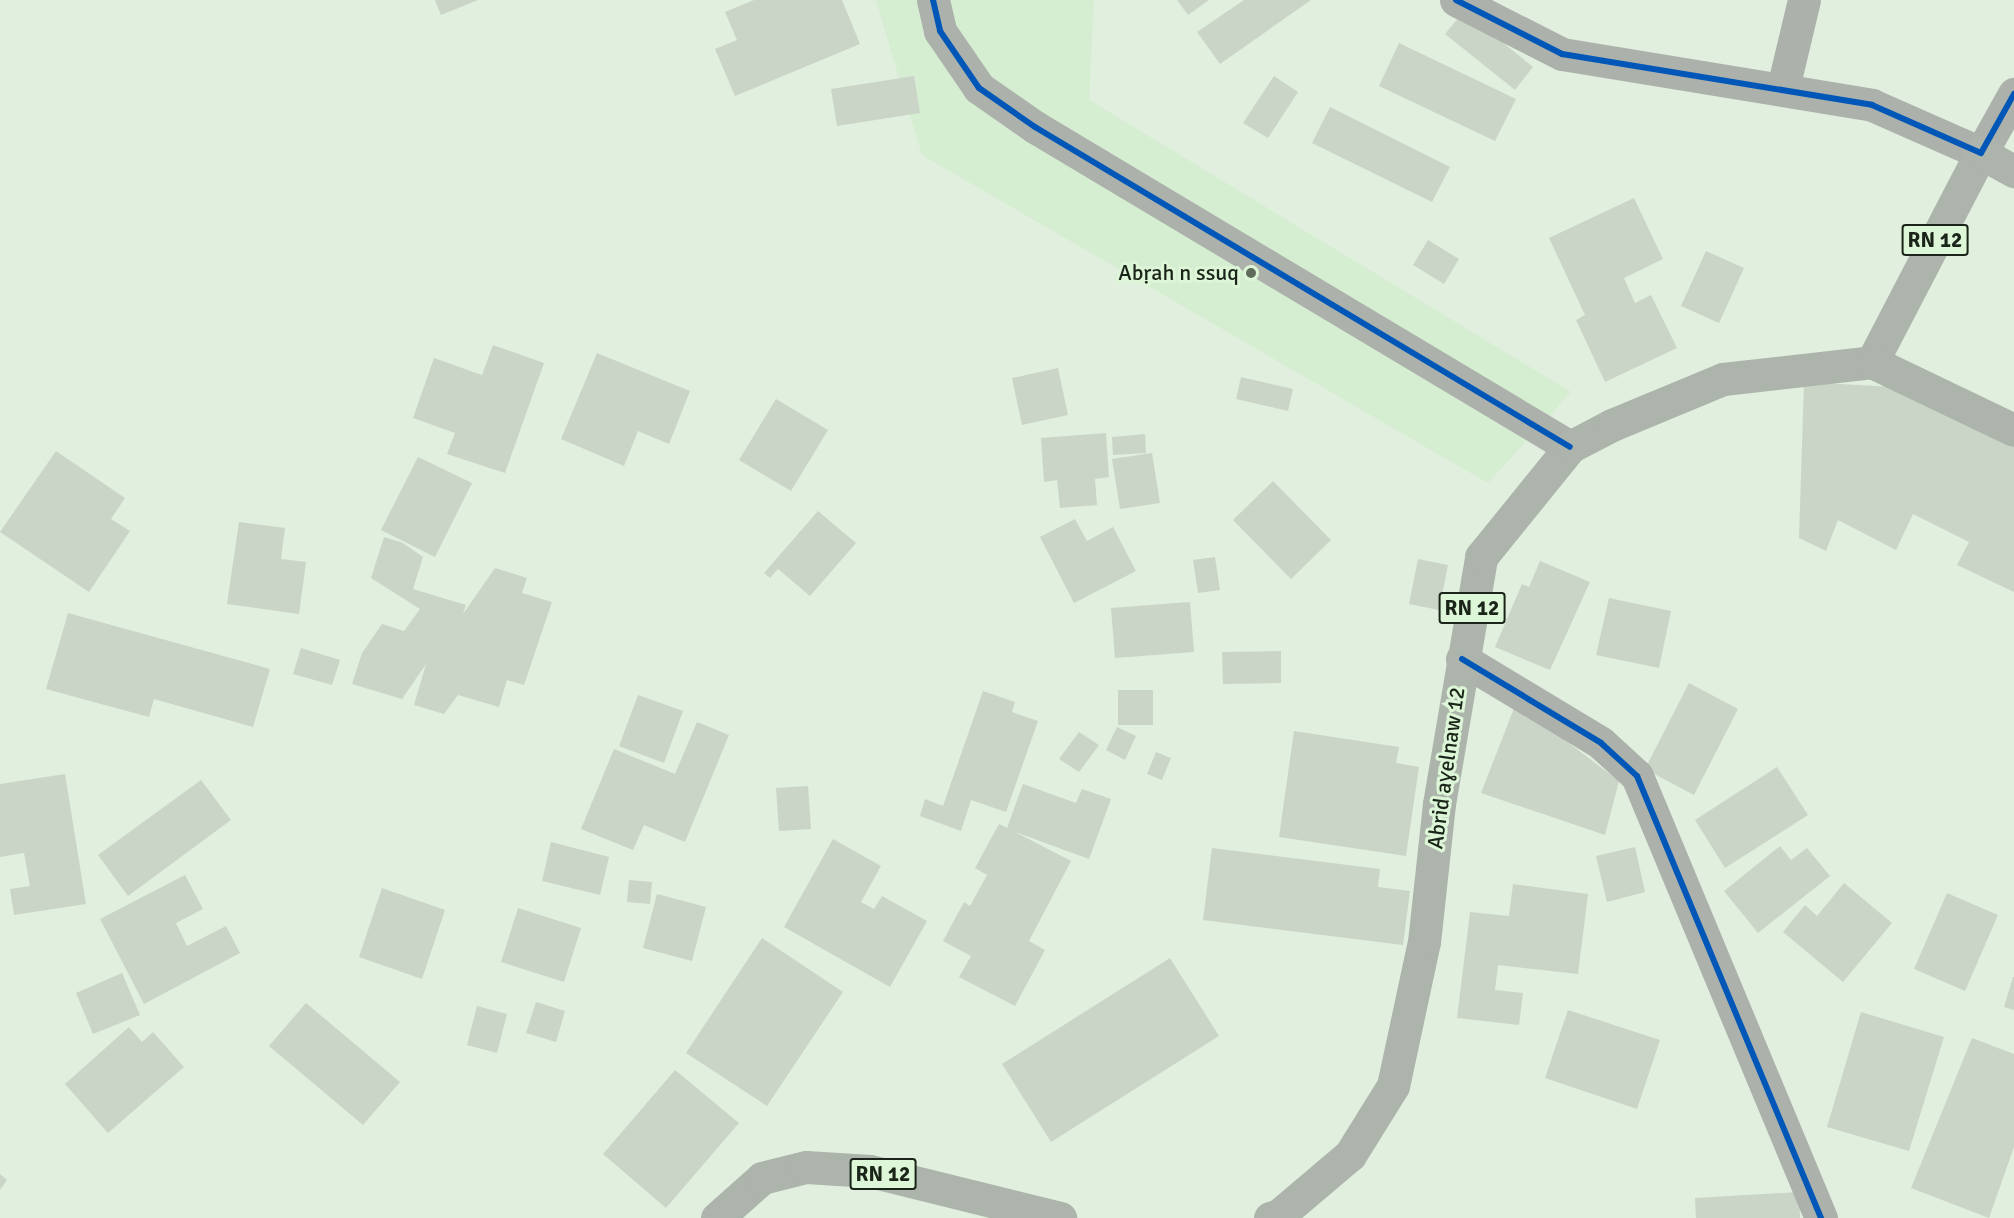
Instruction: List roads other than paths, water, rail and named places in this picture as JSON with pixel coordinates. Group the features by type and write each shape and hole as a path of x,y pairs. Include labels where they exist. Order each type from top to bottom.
{"main road":[{"path":"1981,153 2014,171"},
{"name":"RN 12","path":"1872,362 1981,153"},
{"name":"Abrid aɣelnaw 12","path":"1276,1217 1350,1155 1393,1086 1424,942 1439,804 1462,659 1482,557 1570,447 1611,424 1723,379 1872,362"},
{"path":"1872,362 2014,430"},
{"name":"RN 12","path":"717,1218 762,1178 806,1167 870,1171 1060,1218"}],"street":[{"path":"933,0 940,31 979,88 1035,127 1570,447"},
{"path":"1456,0 1562,54 1783,88 1872,105 1981,153 2014,94"},
{"path":"1783,88 1804,0"},
{"path":"1462,659 1601,743 1637,776 1821,1218"}],"place":[{"name":"Abṛah n ssuq","path":"1251,273"}]}
